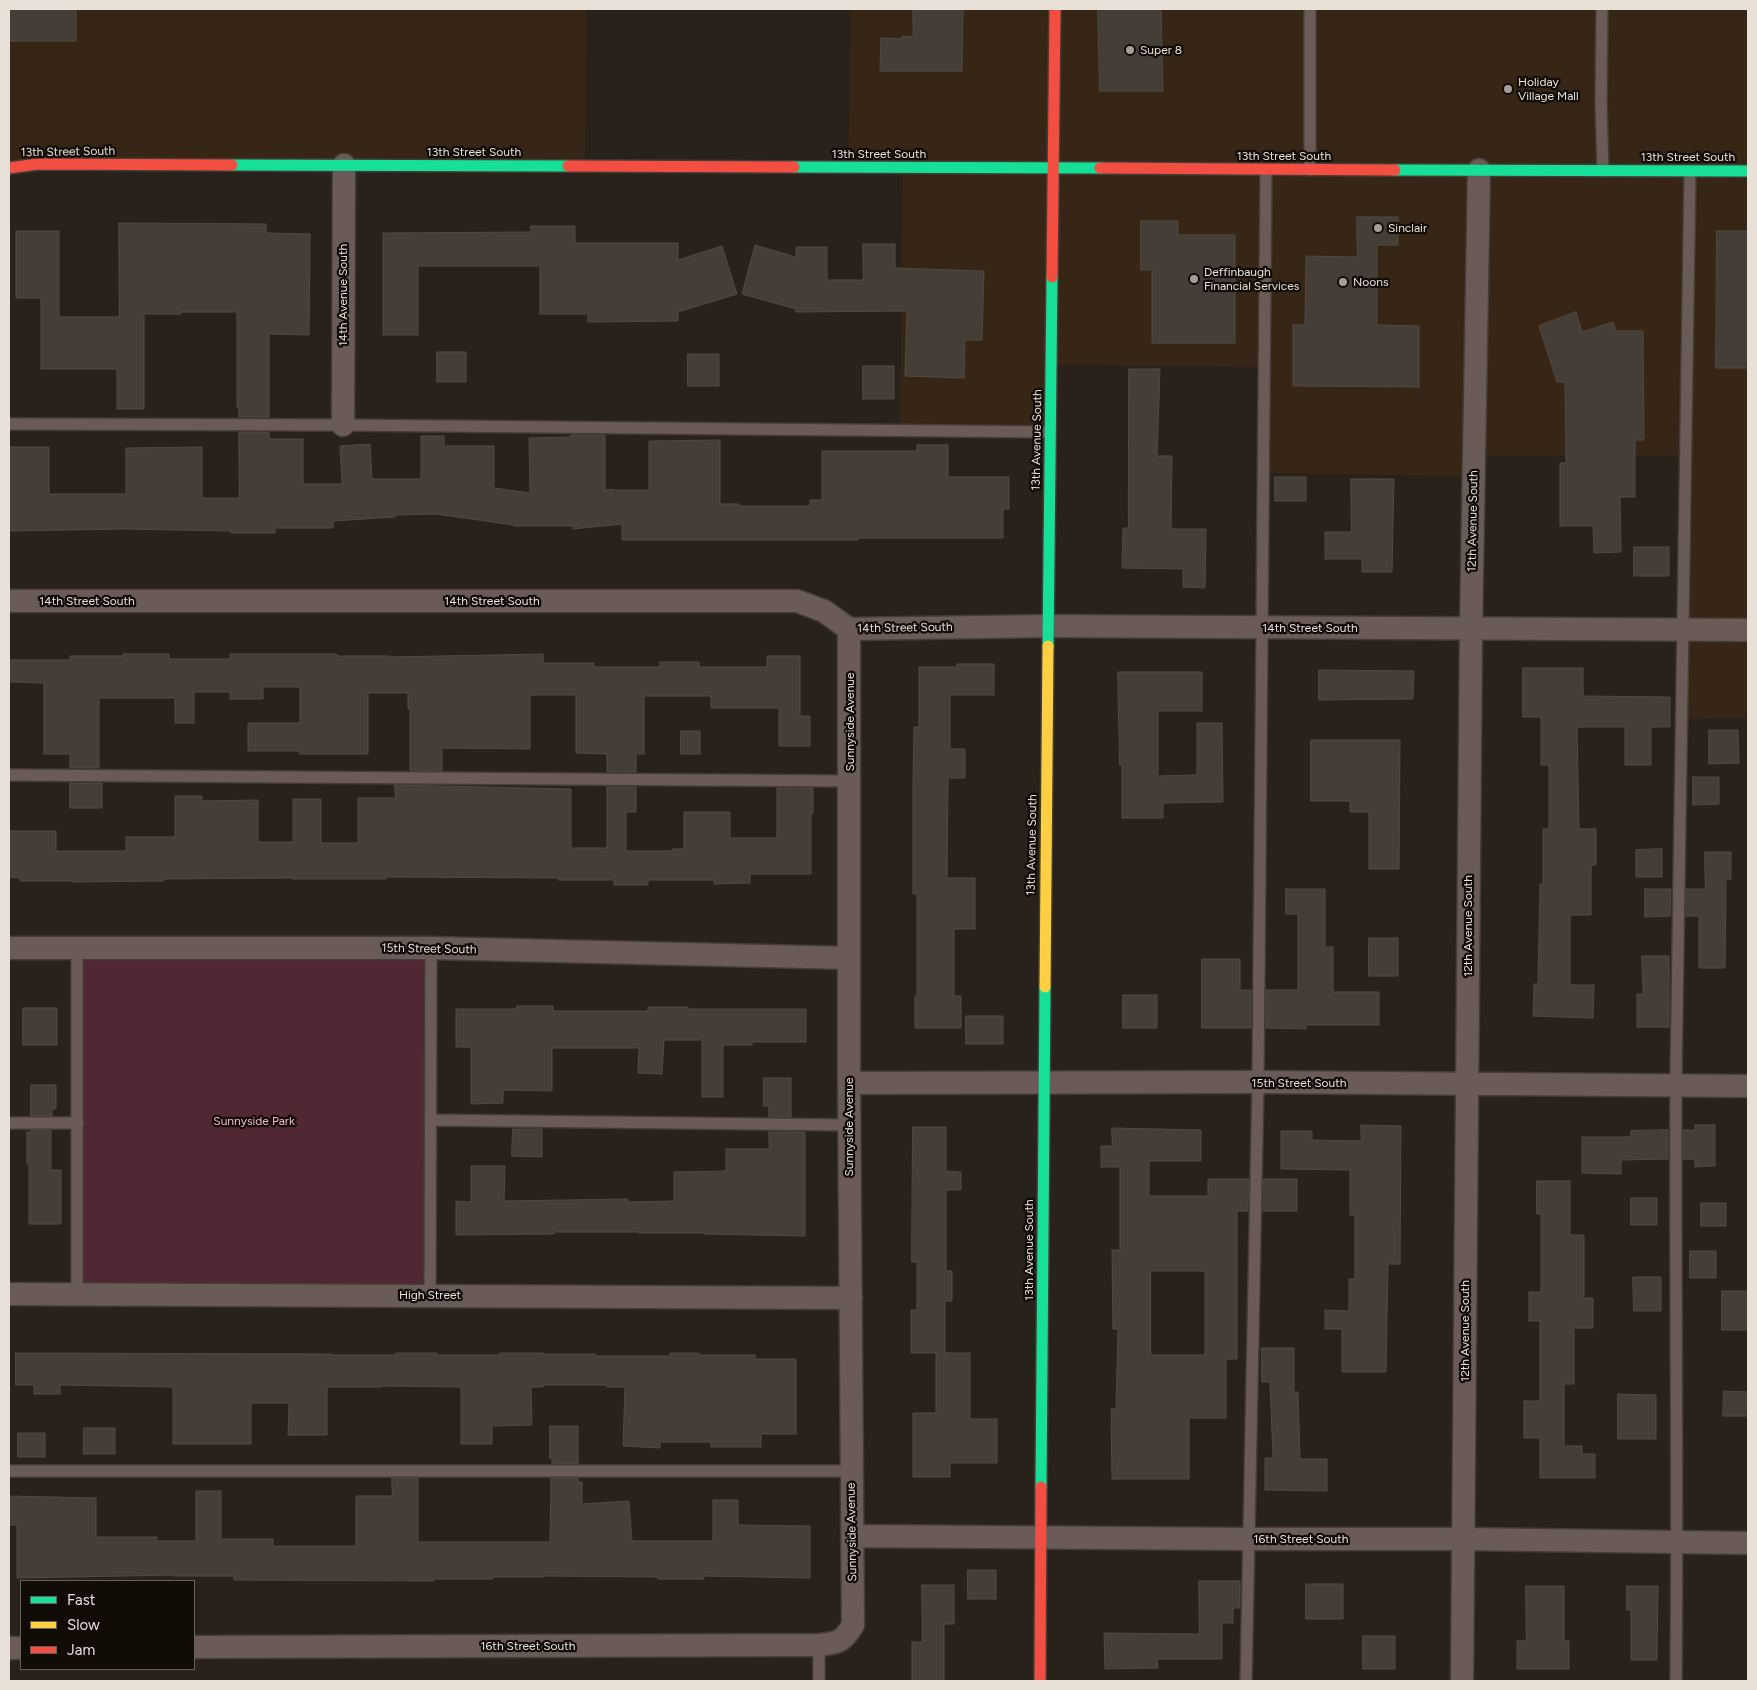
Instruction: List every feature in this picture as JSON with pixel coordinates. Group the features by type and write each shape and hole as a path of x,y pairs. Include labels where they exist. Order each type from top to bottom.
{"street":[{"name":"13th Avenue South","path":"1040,1681 1055,9"},
{"name":"13th Street South","path":"9,168 38,164 1748,171"},
{"name":"14th Avenue South","path":"342,425 344,165"},
{"name":"12th Avenue South","path":"1462,1681 1471,629 1479,170"},
{"name":"14th Street South","path":"9,601 797,601 824,611 849,629 1048,626 1748,630"},
{"name":"Sunnyside Avenue","path":"849,629 849,1125 853,1625"},
{"name":"15th Street South","path":"9,948 431,948 849,958"},
{"name":"15th Street South","path":"849,1083 1258,1082 1748,1086"},
{"name":"High Street","path":"9,1294 851,1298"},
{"name":"16th Street South","path":"853,1536 1248,1540 1463,1539 1748,1543"},
{"name":"16th Street South","path":"195,1647 819,1645 841,1641 853,1625"}],"lane":[{"path":"1310,9 1310,170"},
{"path":"1602,9 1601,103 1603,171"},
{"path":"1246,1681 1258,1082 1266,170"},
{"path":"1676,1681 1678,1542 1676,1086 1681,630 1690,170"},
{"path":"9,424 342,425 1050,432"},
{"path":"9,775 850,781"},
{"path":"76,1294 78,1122 77,948"},
{"path":"430,1295 431,948"},
{"path":"430,1120 849,1125"},
{"path":"9,1122 78,1122"},
{"path":"9,1471 851,1471"},
{"path":"819,1645 819,1681"}],"shaded area":[{"path":"9,9 586,9 585,166 9,168"},
{"path":"851,9 1748,9 1748,718 1680,719 1684,456 1474,456 1473,476 1263,473 1264,367 1052,365 1050,432 900,431 903,168 848,168"}],"green space":[{"name":"Sunnyside Park","path":"77,947 431,948 430,1295 77,1294"}],"building":[{"path":"9,9 76,9 76,41 9,41"},
{"path":"913,9 963,9 962,71 880,71 881,38 902,39 902,36 913,37"},
{"name":"Super 8","path":"1098,9 1161,9 1163,91 1100,91"},
{"path":"1357,217 1398,217 1398,245 1377,245 1377,325 1419,326 1419,387 1293,386 1293,325 1305,325 1306,256 1357,257"},
{"path":"1141,221 1178,221 1178,235 1235,235 1235,343 1152,343 1152,270 1141,270"},
{"path":"119,223 266,224 266,233 310,234 309,335 269,334 269,417 239,417 239,408 237,408 237,312 144,314 144,409 117,409 117,369 41,369 41,298 16,298 16,231 59,231 59,317 119,317"},
{"path":"531,226 575,226 575,243 678,243 678,260 722,246 737,294 678,312 678,321 588,322 588,314 540,314 540,266 418,266 418,335 383,335 383,233 531,232"},
{"path":"1717,231 1748,231 1748,368 1716,368"},
{"path":"863,244 895,244 895,268 984,271 982,340 965,340 964,378 905,376 907,311 796,312 796,309 742,294 755,245 796,257 796,247 827,247 827,280 863,280"},
{"path":"1576,312 1582,332 1613,322 1616,331 1643,331 1644,440 1635,440 1635,497 1620,497 1621,552 1594,553 1593,526 1560,526 1560,463 1566,463 1565,382 1557,382 1539,326"},
{"path":"437,352 466,352 466,382 437,382"},
{"path":"688,354 719,354 719,386 688,386"},
{"path":"863,366 894,366 894,399 863,399"},
{"path":"1129,369 1160,369 1157,456 1172,456 1171,529 1206,529 1205,588 1183,587 1183,569 1122,568 1123,528 1128,528"},
{"path":"239,432 269,432 269,439 303,439 303,484 342,484 340,446 370,444 372,479 421,479 421,436 444,436 444,446 494,446 494,488 530,493 529,438 605,435 605,490 649,490 649,441 720,440 720,504 739,504 739,506 810,506 810,500 822,500 822,451 917,451 917,445 948,445 948,477 1009,477 1009,509 1003,509 1003,538 622,540 622,524 573,529 573,526 514,526 436,514 395,515 395,517 333,521 333,528 275,528 275,533 125,529 9,531 9,447 49,447 49,494 126,494 126,448 202,447 202,498 239,498"},
{"path":"1275,477 1306,477 1306,501 1275,501"},
{"path":"1351,479 1394,479 1392,572 1362,572 1362,559 1325,559 1325,532 1351,532"},
{"path":"1634,547 1669,547 1669,576 1634,576"},
{"path":"123,654 169,654 169,659 230,659 230,654 337,654 337,656 390,657 543,654 543,663 594,663 594,667 660,667 660,662 699,662 699,667 767,667 767,656 800,656 800,716 810,716 810,746 779,746 779,708 711,708 711,696 644,696 644,754 636,754 636,772 607,772 607,754 576,753 576,695 530,695 530,749 442,748 442,771 410,770 410,709 408,709 408,693 368,693 368,754 300,754 300,751 248,751 248,723 300,723 300,687 263,687 263,699 230,699 230,692 194,692 194,723 175,723 175,698 99,698 99,768 70,768 70,754 44,754 44,683 9,682 9,660 70,660 70,656 123,656"},
{"path":"957,664 994,664 994,695 950,695 950,749 965,749 965,778 948,778 947,878 975,878 975,929 954,929 954,996 961,996 961,1028 915,1028 915,996 917,996 917,894 913,894 913,784 914,727 919,727 919,667 957,667"},
{"path":"1523,668 1583,668 1583,696 1670,697 1670,727 1651,727 1651,765 1625,765 1625,727 1577,727 1579,829 1596,829 1596,865 1591,865 1591,915 1570,915 1570,985 1594,985 1593,1018 1533,1016 1534,984 1538,984 1540,884 1543,884 1543,829 1549,829 1549,765 1541,765 1541,717 1523,717"},
{"path":"1319,670 1414,671 1413,699 1319,700"},
{"path":"1118,672 1202,672 1202,711 1158,711 1158,776 1197,775 1197,723 1222,723 1223,802 1163,803 1163,818 1122,818"},
{"path":"1709,730 1738,730 1739,763 1709,764"},
{"path":"681,731 700,731 700,754 681,754"},
{"path":"1311,740 1400,740 1399,869 1369,869 1369,812 1350,812 1350,801 1311,801"},
{"path":"1693,777 1719,777 1719,804 1693,805"},
{"path":"70,783 102,783 102,808 70,808"},
{"path":"395,785 571,789 571,848 607,848 607,787 636,787 636,812 626,812 626,851 672,851 672,849 684,849 684,812 730,812 730,838 777,838 777,788 813,788 811,874 750,874 750,883 714,884 714,880 648,880 648,885 614,885 614,880 558,880 558,878 386,877 386,879 164,879 164,881 72,882 20,881 20,878 9,877 9,831 56,831 56,851 126,851 126,837 175,837 175,796 202,796 202,801 258,800 258,842 293,842 293,799 321,799 321,843 358,843 358,798 395,798"},
{"path":"1662,849 1662,877 1636,877 1636,850"},
{"path":"1705,852 1731,852 1731,879 1726,879 1725,968 1699,968 1699,916 1685,916 1686,889 1705,889"},
{"path":"1286,889 1325,889 1325,947 1333,947 1333,992 1379,992 1379,1025 1306,1025 1306,1029 1266,1028 1266,990 1298,990 1298,914 1286,914"},
{"path":"1645,889 1671,889 1670,916 1645,917"},
{"path":"1369,938 1398,938 1398,976 1369,976"},
{"path":"1642,956 1669,956 1669,1027 1637,1027 1637,994 1643,994"},
{"path":"1202,959 1240,959 1240,990 1251,990 1251,1028 1202,1028"},
{"path":"1123,995 1157,995 1157,1028 1123,1028"},
{"path":"517,1006 553,1006 553,1011 648,1011 648,1007 806,1009 806,1042 752,1042 752,1045 723,1045 723,1097 702,1097 702,1040 664,1040 662,1074 638,1073 639,1048 552,1048 552,1091 503,1090 503,1103 471,1104 471,1047 456,1047 456,1009 517,1009"},
{"path":"23,1008 57,1008 57,1045 23,1045"},
{"path":"966,1016 1003,1016 1003,1044 966,1044"},
{"path":"764,1078 791,1078 791,1117 769,1117 769,1106 764,1106"},
{"path":"31,1085 56,1085 56,1109 52,1109 52,1116 31,1116"},
{"path":"1361,1125 1401,1126 1400,1264 1388,1264 1386,1372 1342,1372 1342,1329 1325,1329 1325,1310 1349,1311 1349,1279 1355,1279 1355,1215 1350,1215 1350,1170 1281,1169 1281,1131 1312,1131 1312,1140 1361,1141"},
{"path":"1695,1125 1715,1125 1715,1166 1695,1167 1695,1159 1683,1159 1683,1130 1695,1130"},
{"path":"913,1127 946,1127 946,1171 961,1172 961,1190 946,1190 946,1271 952,1271 952,1301 945,1301 945,1353 970,1353 970,1419 997,1419 997,1463 950,1463 950,1477 913,1477 913,1413 936,1413 936,1353 911,1353 911,1310 917,1310 917,1262 912,1262"},
{"path":"1112,1128 1201,1130 1201,1161 1149,1161 1149,1196 1208,1196 1208,1179 1249,1179 1248,1211 1237,1211 1237,1359 1226,1359 1226,1418 1189,1418 1189,1479 1112,1479 1111,1409 1116,1409 1118,1329 1113,1329 1112,1250 1120,1250 1120,1167 1101,1167 1101,1146 1112,1146","holes":["1151,1271 1205,1271 1205,1355 1151,1355"]},
{"path":"513,1129 542,1129 542,1157 512,1156"},
{"path":"31,1130 51,1130 51,1170 61,1170 61,1224 29,1224 27,1132 31,1133"},
{"path":"1668,1130 1668,1159 1621,1160 1621,1174 1582,1173 1582,1137 1631,1137 1631,1131"},
{"path":"769,1132 805,1132 805,1236 639,1232 456,1235 456,1201 471,1202 471,1166 505,1166 504,1201 628,1199 628,1202 674,1201 674,1172 726,1171 726,1149 769,1149"},
{"path":"1264,1179 1297,1179 1297,1211 1263,1211"},
{"path":"1537,1181 1570,1181 1570,1235 1584,1235 1584,1298 1593,1298 1593,1328 1574,1328 1574,1384 1564,1384 1564,1446 1582,1446 1582,1454 1595,1454 1595,1478 1540,1478 1540,1438 1524,1438 1524,1401 1540,1401 1540,1321 1529,1321 1529,1292 1541,1292 1541,1214 1537,1214"},
{"path":"1631,1198 1657,1198 1657,1225 1631,1225"},
{"path":"1701,1203 1726,1203 1726,1226 1701,1226"},
{"path":"1690,1251 1716,1251 1716,1278 1690,1278"},
{"path":"1633,1277 1661,1277 1661,1311 1634,1311"},
{"path":"1722,1291 1748,1291 1748,1330 1722,1330"},
{"path":"1262,1348 1294,1348 1294,1392 1298,1392 1300,1459 1327,1459 1327,1491 1265,1490 1265,1458 1273,1458 1270,1382 1262,1382"},
{"path":"16,1353 396,1355 396,1353 437,1353 437,1355 500,1355 500,1353 543,1353 595,1354 595,1356 670,1356 670,1353 699,1353 699,1355 755,1355 755,1359 796,1359 796,1434 761,1434 761,1447 711,1447 711,1442 660,1442 660,1448 623,1446 625,1387 607,1387 607,1385 543,1385 543,1387 531,1387 532,1425 492,1426 492,1444 461,1444 461,1387 382,1386 327,1387 327,1435 288,1435 289,1403 251,1403 251,1444 173,1444 173,1387 60,1385 60,1394 34,1394 34,1385 16,1385"},
{"path":"1724,1391 1748,1392 1748,1416 1723,1416"},
{"path":"1618,1394 1656,1395 1656,1439 1618,1439"},
{"path":"550,1426 578,1426 578,1464 552,1464 552,1458 550,1458"},
{"path":"84,1428 115,1428 115,1454 84,1454"},
{"path":"18,1433 45,1433 45,1457 18,1457"},
{"path":"392,1478 418,1478 418,1542 550,1542 551,1478 578,1478 578,1482 582,1482 582,1504 629,1501 632,1541 713,1541 713,1500 738,1500 738,1525 810,1526 810,1578 704,1576 704,1579 658,1579 658,1577 544,1576 493,1577 493,1579 434,1579 434,1581 234,1580 234,1576 174,1575 17,1578 17,1525 9,1525 9,1496 96,1498 96,1537 157,1537 157,1541 196,1541 196,1491 221,1491 221,1539 273,1539 273,1546 356,1546 356,1496 392,1496"},
{"path":"968,1570 996,1570 996,1599 968,1599"},
{"path":"1199,1581 1240,1581 1240,1608 1233,1608 1233,1623 1222,1623 1222,1659 1157,1659 1158,1668 1105,1669 1104,1633 1199,1634"},
{"path":"1306,1584 1343,1584 1343,1619 1306,1619"},
{"path":"922,1585 954,1585 954,1624 944,1624 944,1681 912,1681 912,1642 922,1642"},
{"path":"1526,1586 1564,1586 1564,1641 1569,1641 1569,1669 1517,1669 1517,1641 1526,1641"},
{"path":"1627,1586 1658,1586 1657,1660 1631,1660 1631,1610 1627,1610"},
{"path":"1363,1636 1395,1636 1395,1669 1363,1669"}],"traffic: fast":[{"path":"232,165 568,166"},
{"path":"794,167 1100,168"},
{"path":"1395,170 1748,171"},
{"path":"1048,646 1052,277"},
{"path":"1041,1487 1045,987"}],"traffic: slow":[{"path":"1045,987 1048,646"}],"traffic: jam":[{"path":"1052,277 1055,9"},
{"path":"9,168 38,164 232,165"},
{"path":"568,166 794,167"},
{"path":"1100,168 1395,170"},
{"path":"1040,1681 1041,1487"}],"place":[{"name":"Super 8","path":"1130,50"},
{"name":"Holiday Village Mall","path":"1508,89"},
{"name":"Sinclair","path":"1378,228"},
{"name":"Deffinbaugh Financial Services","path":"1194,279"},
{"name":"Noons","path":"1343,282"}]}
